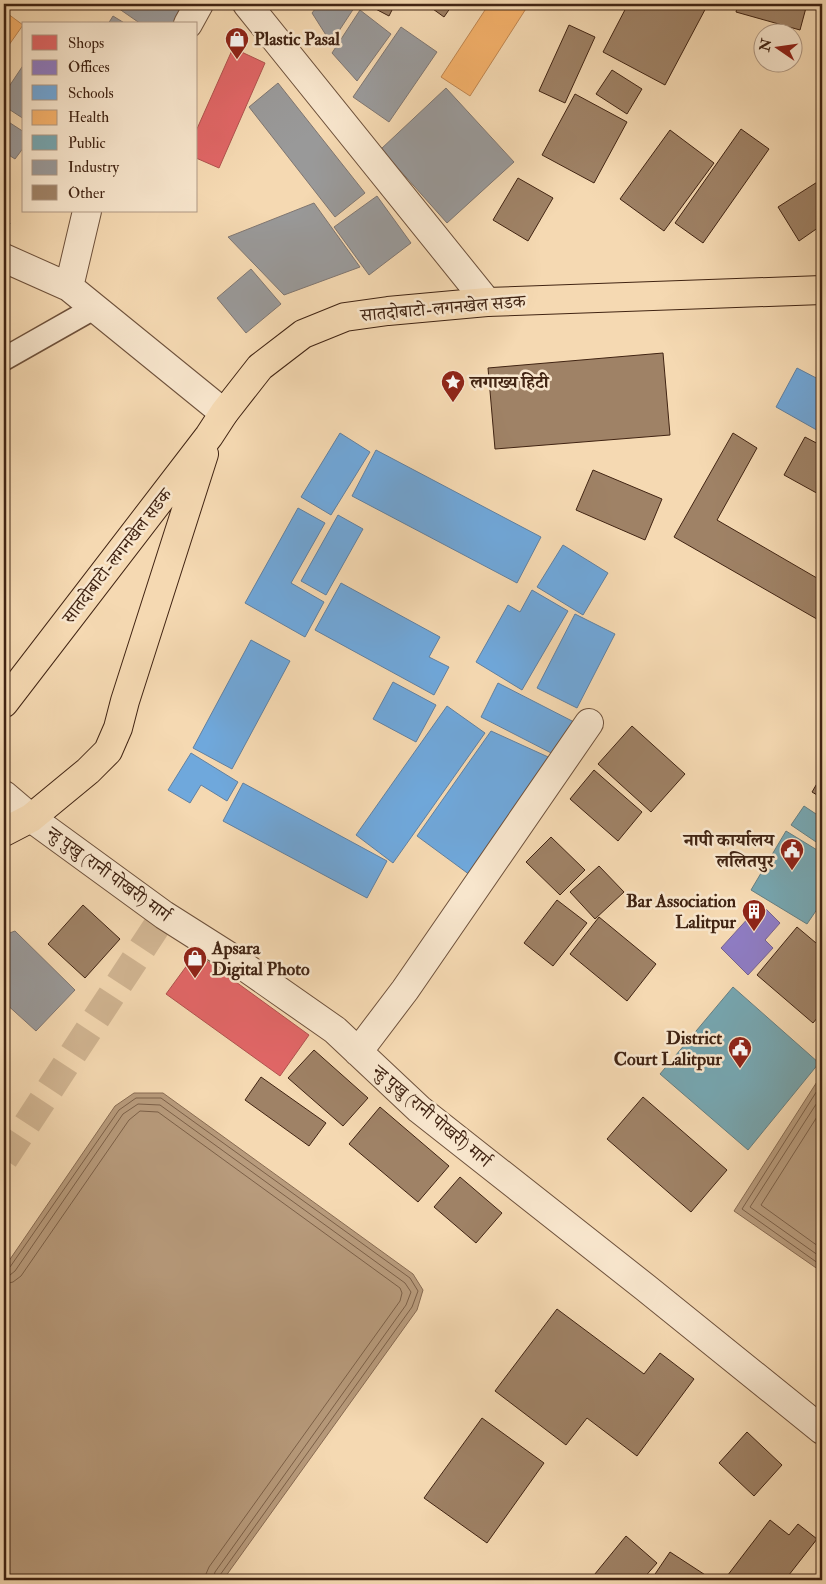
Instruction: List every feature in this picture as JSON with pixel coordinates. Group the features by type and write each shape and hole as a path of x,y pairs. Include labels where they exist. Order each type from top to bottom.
{"main road":[{"name":"सातदोबाटो-लगनखेल सडक","path":"4,703 260,367 303,334 345,317 487,302 822,290"},
{"path":"4,832 31,818 88,771 108,751 118,728 209,436"}],"street":[{"path":"189,22 199,4"},
{"path":"247,4 487,302"},
{"path":"69,287 87,212"},
{"path":"4,258 69,287 224,413"},
{"path":"358,1052 406,990 590,723"},
{"name":"न्हु पुखु (रानी पोखरी) मार्ग","path":"4,795 31,818 164,915 235,960 335,1030 419,1109 822,1430"}],"lane":[{"path":"4,359 94,308"}],"water":[{"path":"822,1074 822,1272 734,1211"},
{"path":"134,1093 163,1093 413,1274 423,1290 417,1310 223,1580 4,1580 4,1268 115,1106"}],"building: Shops":[{"path":"233,48 265,63 219,168 198,159 198,127"},
{"path":"196,953 309,1035 280,1076 166,994"}],"building: Offices":[{"name":"Bar Association Lalitpur","path":"761,904 780,923 765,940 773,948 748,975 721,948"}],"building: Schools":[{"path":"797,368 822,381 822,433 776,407"},
{"path":"340,433 370,452 331,515 301,497"},
{"path":"376,450 541,537 517,583 352,496"},
{"path":"298,508 325,523 291,583 324,602 305,637 245,603"},
{"path":"338,515 363,529 326,595 301,581"},
{"path":"563,545 608,573 583,615 537,587"},
{"path":"341,583 440,637 429,657 449,667 434,695 315,630"},
{"path":"532,590 568,611 522,690 476,662 508,605 520,612"},
{"path":"575,614 615,634 577,708 537,688"},
{"path":"251,640 290,661 232,769 193,748"},
{"path":"393,682 436,705 416,742 373,719"},
{"path":"498,683 576,723 559,757 481,717"},
{"path":"447,706 485,733 393,863 356,835"},
{"path":"491,731 557,761 470,875 417,836"},
{"path":"191,753 238,782 227,801 201,785 190,803 168,790"},
{"path":"243,783 387,861 367,898 223,821"}],"building: Health":[{"path":"489,4 529,4 470,96 441,77"},
{"path":"4,11 22,24 22,26 4,52"}],"building: Public":[{"path":"804,806 822,818 822,846 791,825"},
{"name":"नापी कार्यालय ललितपुर","path":"786,831 822,853 822,902 807,924 751,890"},
{"name":"District Court Lalitpur","path":"733,987 819,1063 748,1150 660,1074"}],"building: Industry":[{"path":"117,4 186,4 174,22 138,22 115,6"},
{"path":"319,4 356,5 331,43 312,13"},
{"path":"360,10 391,34 357,81 332,53"},
{"path":"113,16 123,22 109,22"},
{"path":"401,27 437,52 389,122 353,97"},
{"path":"22,67 22,118 4,106 4,94"},
{"path":"278,83 365,193 335,217 249,107"},
{"path":"446,88 514,162 447,223 381,149"},
{"path":"4,119 22,131 22,150 15,159 4,152"},
{"path":"377,196 411,243 369,275 334,227"},
{"path":"314,203 360,267 284,295 228,237"},
{"path":"4,221 10,223 4,238"},
{"path":"251,269 281,304 246,333 217,298"},
{"path":"15,931 75,990 36,1031 4,1002 4,935"}],"building: Other":[{"path":"366,4 395,4 389,16"},
{"path":"426,4 453,4 444,17"},
{"path":"628,4 708,4 665,85 603,52"},
{"path":"738,4 807,4 802,22 772,22 736,12"},
{"path":"569,25 595,37 565,103 539,91"},
{"path":"612,70 642,89 627,114 596,94"},
{"path":"575,94 627,122 594,183 542,155"},
{"path":"741,129 769,149 703,243 675,223"},
{"path":"670,130 714,163 664,231 620,199"},
{"path":"518,178 553,198 528,241 493,220"},
{"path":"822,179 822,225 799,241 778,207"},
{"path":"663,353 670,435 495,449 488,368"},
{"path":"733,433 757,448 717,520 822,581 822,622 674,537"},
{"path":"805,437 822,446 822,496 784,475"},
{"path":"593,470 662,499 645,540 576,510"},
{"path":"632,726 685,774 651,812 598,764"},
{"path":"594,770 642,812 618,841 570,799"},
{"path":"822,775 822,798 812,792"},
{"path":"551,837 585,870 560,895 526,862"},
{"path":"599,866 624,892 595,919 570,892"},
{"path":"557,900 587,923 553,966 524,943"},
{"path":"83,905 120,939 85,978 48,944"},
{"path":"599,917 656,964 627,1001 570,954"},
{"path":"797,927 822,948 822,1012 813,1023 757,975"},
{"path":"314,1050 368,1098 343,1126 288,1078"},
{"path":"261,1077 326,1123 309,1146 245,1100"},
{"path":"643,1097 727,1170 691,1212 607,1139"},
{"path":"380,1107 449,1166 418,1202 349,1144"},
{"path":"460,1177 502,1213 476,1243 434,1207"},
{"path":"557,1309 644,1374 660,1353 694,1379 637,1456 587,1418 566,1445 495,1391"},
{"path":"482,1418 544,1463 487,1543 424,1498"},
{"path":"747,1432 782,1465 754,1496 719,1463"},
{"path":"770,1520 789,1535 798,1524 817,1539 785,1580 724,1580"},
{"path":"626,1536 657,1563 642,1580 590,1580"},
{"path":"670,1552 713,1580 651,1580"}],"tunnel":[{"path":"4,1159 164,915"}],"place":[{"name":"Plastic Pasal","path":"237,60"},
{"name":"लगाख्य हिटी","path":"453,403"},
{"name":"नापी कार्यालय ललितपुर","path":"792,871"},
{"name":"Bar Association Lalitpur","path":"754,932"},
{"name":"Apsara Digital Photo","path":"195,979"},
{"name":"District Court Lalitpur","path":"740,1069"}]}
